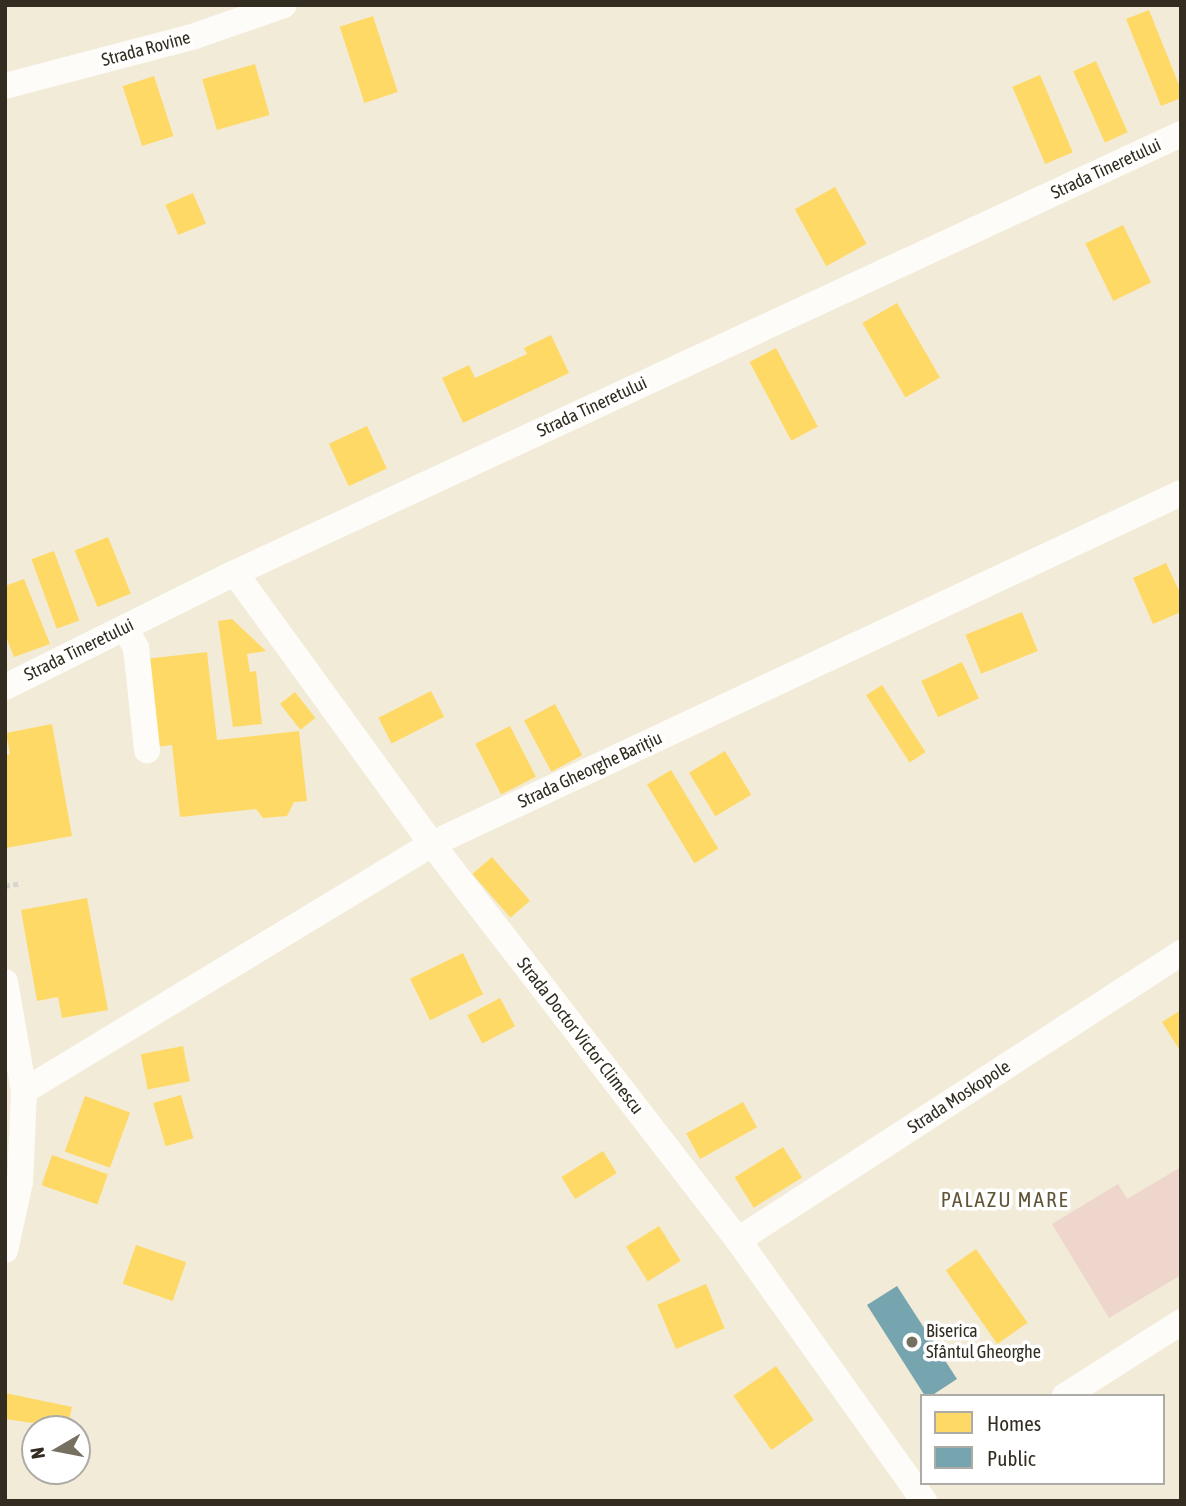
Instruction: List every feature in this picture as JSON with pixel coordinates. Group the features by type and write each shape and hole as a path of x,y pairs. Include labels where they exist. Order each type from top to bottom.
{"street":[{"name":"Strada Rovine","path":"5,86 192,37 284,5"},
{"name":"Strada Tineretului","path":"5,687 235,573 1181,134"},
{"name":"Strada Gheorghe Barițiu","path":"24,1091 432,844 1181,493"},
{"name":"Strada Doctor Victor Climescu","path":"235,573 432,844 738,1240 923,1491"},
{"path":"125,628 136,648 148,750"},
{"name":"Strada Moskopole","path":"738,1240 1181,953"},
{"path":"5,982 24,1091 20,1182 5,1250"},
{"path":"1068,1394 1181,1322"}],"path":[{"path":"5,887 22,883"}],"shaded area":[{"path":"1181,1167 1181,1275 1109,1318 1052,1224 1118,1184 1127,1199"}],"building: Homes":[{"path":"1149,10 1181,90 1181,98 1161,106 1126,19"},
{"path":"373,16 398,92 364,103 340,27"},
{"path":"1096,61 1128,132 1105,142 1073,71"},
{"path":"255,64 270,115 217,130 202,79"},
{"path":"1040,75 1073,152 1045,164 1012,87"},
{"path":"154,76 173,136 142,146 123,86"},
{"path":"835,187 867,244 826,266 795,209"},
{"path":"193,193 206,223 178,235 165,205"},
{"path":"1123,225 1151,283 1113,301 1085,243"},
{"path":"897,303 940,377 905,397 862,323"},
{"path":"551,335 569,373 463,423 442,378 469,365 475,378 527,354 524,348"},
{"path":"776,348 818,427 791,441 750,362"},
{"path":"367,426 387,469 349,486 329,444"},
{"path":"108,537 131,594 97,607 75,550"},
{"path":"54,551 79,621 57,629 31,559"},
{"path":"1166,563 1181,595 1181,612 1153,624 1133,578"},
{"path":"24,579 50,644 14,657 5,634 5,586"},
{"path":"1022,612 1038,651 981,674 965,635"},
{"path":"232,619 266,651 247,654 250,672 256,671 262,724 233,727 218,621"},
{"path":"207,652 217,740 299,731 307,801 294,802 287,816 263,818 256,809 180,817 172,745 155,747 145,659"},
{"path":"962,662 979,698 938,717 921,681"},
{"path":"882,685 926,752 910,762 866,695"},
{"path":"431,691 444,717 392,744 378,718"},
{"path":"295,692 315,718 300,730 280,704"},
{"path":"555,704 582,755 551,772 524,720"},
{"path":"52,724 72,836 6,848 5,755 10,754 6,733"},
{"path":"510,726 536,777 501,794 475,744"},
{"path":"725,751 751,795 715,816 689,773"},
{"path":"671,770 718,849 694,863 647,784"},
{"path":"492,857 530,901 510,918 472,874"},
{"path":"87,898 108,1010 62,1018 58,997 37,1001 21,910"},
{"path":"463,953 483,994 430,1020 410,979"},
{"path":"500,998 515,1026 482,1044 467,1015"},
{"path":"1181,1010 1181,1052 1162,1022"},
{"path":"183,1046 190,1081 148,1090 141,1054"},
{"path":"181,1095 193,1138 166,1146 153,1103"},
{"path":"85,1096 130,1112 110,1168 65,1151"},
{"path":"743,1102 757,1127 700,1159 686,1134"},
{"path":"783,1147 802,1178 754,1208 735,1177"},
{"path":"603,1151 617,1173 575,1199 561,1177"},
{"path":"52,1155 108,1174 97,1204 42,1185"},
{"path":"659,1226 681,1261 648,1281 626,1247"},
{"path":"136,1245 186,1262 173,1301 123,1284"},
{"path":"976,1249 1028,1323 997,1344 946,1270"},
{"path":"706,1284 725,1328 676,1349 657,1305"},
{"path":"776,1366 814,1420 771,1450 733,1396"},
{"path":"5,1393 72,1407 70,1415 21,1415 21,1421 5,1419"}],"building: Public":[{"name":"Biserica Sfântul Gheorghe","path":"897,1286 957,1379 934,1394 924,1394 867,1305"}],"place":[{"name":"Biserica Sfântul Gheorghe","path":"912,1342"}],"district":[{"name":"PALAZU MARE","path":"1005,1199"}]}
